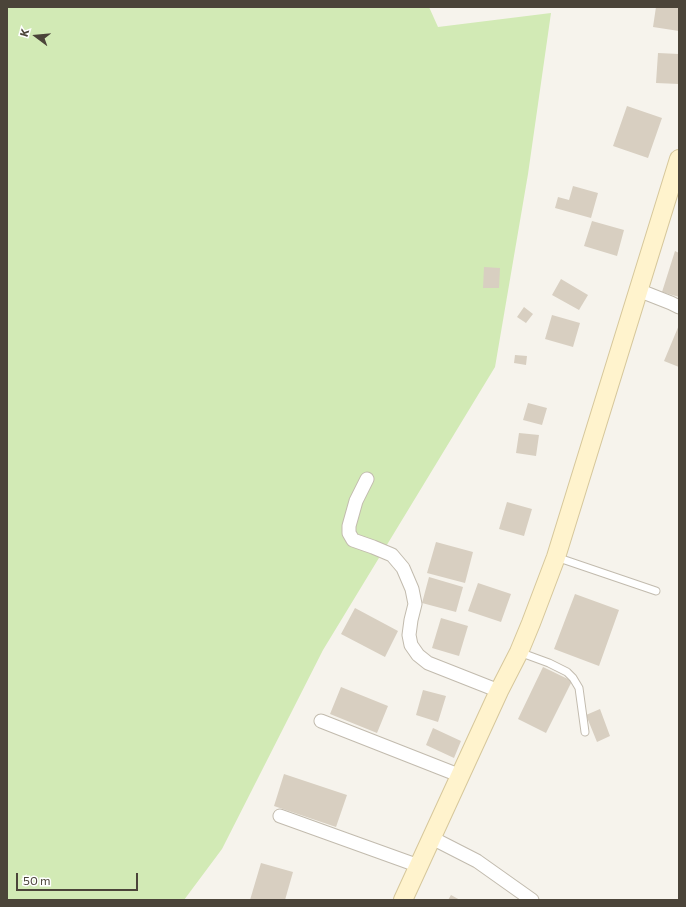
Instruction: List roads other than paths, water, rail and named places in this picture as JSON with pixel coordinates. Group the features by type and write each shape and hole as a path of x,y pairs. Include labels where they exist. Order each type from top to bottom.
{"main road":[{"path":"403,900 499,691 519,652 556,557 679,159"}],"street":[{"path":"638,290 671,303 679,308"},
{"path":"367,480 356,501 349,526 349,533 353,540 392,555 403,568 412,589 416,604 411,620 411,645 418,655 428,663 499,691"},
{"path":"321,720 461,776"},
{"path":"280,816 419,866"},
{"path":"432,838 477,861 532,900"}],"lane":[{"path":"556,557 656,591"},
{"path":"519,652 549,663 567,672 573,678 579,688 585,732"}]}
